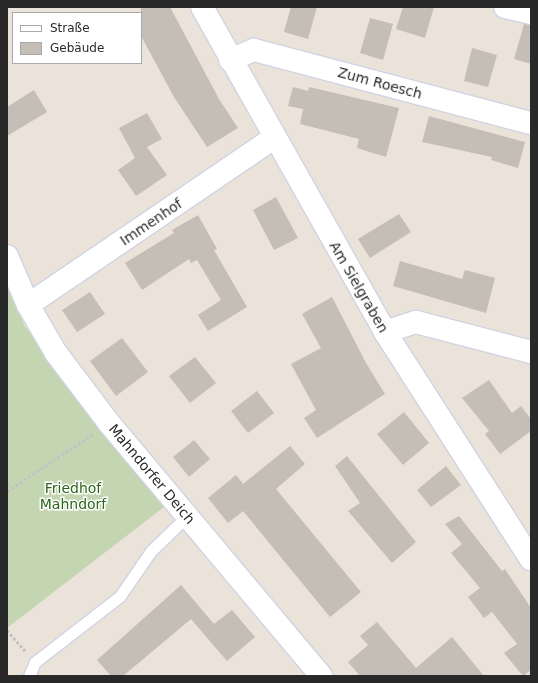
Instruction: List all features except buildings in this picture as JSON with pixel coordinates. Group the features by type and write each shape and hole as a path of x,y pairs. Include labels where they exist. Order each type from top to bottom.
{"street":[{"name":"Am Sielgraben","path":"202,7 230,60 385,332 531,559"},
{"path":"505,7 531,13"},
{"name":"Zum Roesch","path":"230,60 254,50 531,123"},
{"name":"Immenhof","path":"28,305 274,138"},
{"name":"Mahndorfer Deich","path":"7,256 28,305 56,353 109,423 321,676"},
{"path":"385,332 416,322 531,352"}],"lane":[{"path":"29,676 34,662 120,596 151,551 188,516"}],"path":[{"path":"7,491 109,423"},
{"path":"7,630 34,662"}],"green space":[{"name":"Friedhof Mahndorf","path":"7,278 24,325 164,507 7,628"}]}
